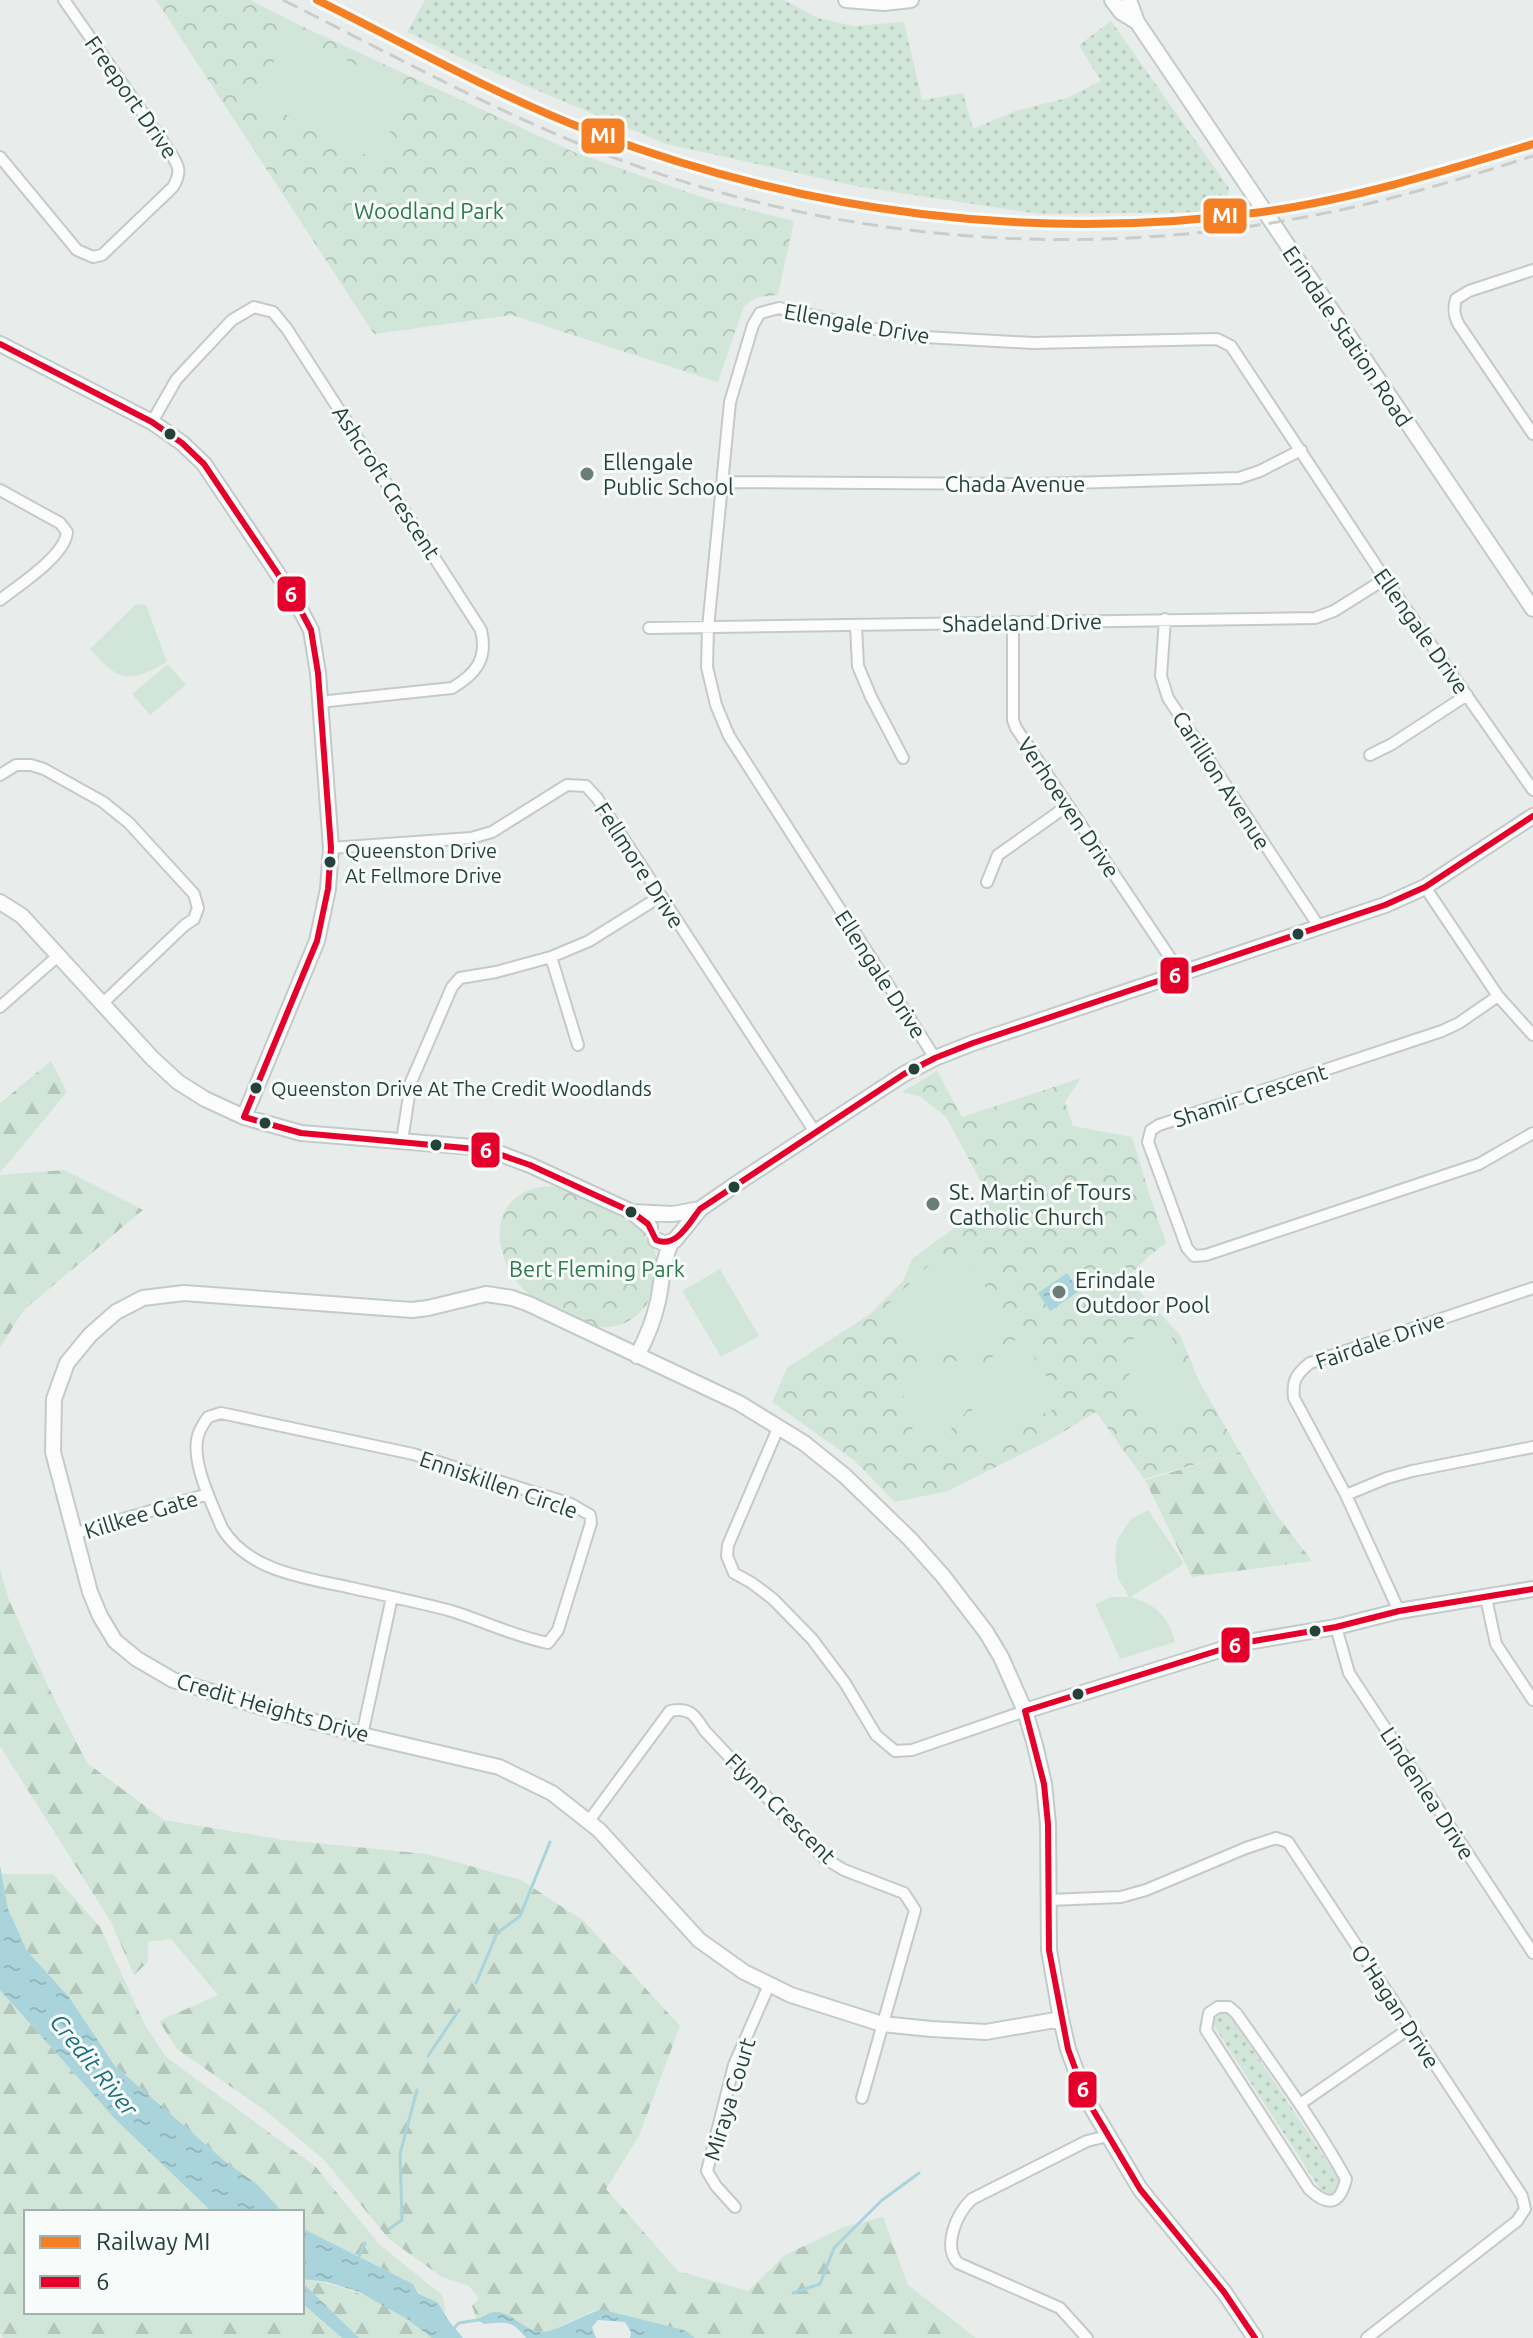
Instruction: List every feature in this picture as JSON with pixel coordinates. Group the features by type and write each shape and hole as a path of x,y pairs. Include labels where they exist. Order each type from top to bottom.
{"street":[{"name":"Freeport Drive","path":"0,157 77,250 93,257 102,255 173,187 180,175 179,166 64,0"},
{"path":"846,0 884,3 911,0"},
{"name":"Erindale Station Road","path":"1112,0 1121,12 1137,22"},
{"name":"Erindale Station Road","path":"1129,0 1137,22 1533,609"},
{"path":"1533,270 1469,291 1456,299 1454,307 1459,325 1533,434"},
{"name":"Ashcroft Crescent","path":"152,422 176,380 232,320 254,307 273,312 287,329 481,630 480,661 469,678 452,688 319,702"},
{"name":"Ellengale Drive","path":"935,1058 729,736 716,705 707,667 730,402 753,325 760,313 779,308 907,336 1033,343 1217,339 1231,346 1385,579 1533,790"},
{"path":"0,344 152,422 182,443 204,464 294,598 311,630 318,673 331,848 328,889 317,941 244,1117"},
{"name":"Chada Avenue","path":"722,482 1036,484 1239,478 1301,450"},
{"path":"0,490 60,523 67,532 66,542 54,556 0,600"},
{"name":"Shadeland Drive","path":"649,628 1315,618 1334,611 1385,579"},
{"name":"Carillion Avenue","path":"1165,619 1161,676 1168,698 1320,928"},
{"name":"Verhoeven Drive","path":"1013,622 1013,720 1016,728 1181,974"},
{"path":"856,626 858,666 903,758"},
{"path":"1370,755 1467,695"},
{"path":"0,775 16,765 31,765 103,802 129,823 198,902 194,919 103,1003"},
{"name":"Fellmore Drive","path":"331,848 471,838 492,832 567,785 586,786 597,798 815,1132"},
{"path":"987,882 998,855 1067,806"},
{"path":"665,1228 700,1209 904,1074 935,1058 1375,909 1425,887 1533,816"},
{"path":"1425,887 1498,996 1533,1035"},
{"path":"402,1141 411,1082 452,987 460,978 551,957 589,941 661,896"},
{"path":"0,902 22,916 152,1058 178,1082 205,1099 244,1117 301,1133 473,1147 501,1154 665,1228"},
{"path":"0,1007 59,955"},
{"path":"551,957 578,1045"},
{"name":"Shamir Crescent","path":"1498,996 1442,1031 1159,1125 1151,1130 1148,1142 1187,1248 1194,1256 1206,1255 1479,1164 1533,1133"},
{"path":"637,1356 659,1300 665,1228"},
{"name":"Fairdale Drive","path":"1399,1611 1346,1495 1294,1398 1293,1384 1299,1372 1310,1363 1533,1288"},
{"name":"Credit Heights Drive","path":"1061,2019 986,2032 931,2029 882,2024 791,1995 744,1972 699,1940 599,1830 552,1793 499,1767 362,1735 173,1680 137,1659 115,1641 90,1592 53,1452 54,1399 67,1363 90,1335 116,1312 143,1298 184,1293 412,1310 491,1294 529,1304 708,1388 779,1426 845,1476 943,1576 1001,1657 1025,1711 1044,1784 1048,1824 1049,1950 1068,2049 1086,2098 1140,2189 1224,2292 1255,2338"},
{"name":"Enniskillen Circle","path":"221,1413 413,1454 571,1504 590,1515 591,1523 558,1630 548,1643 526,1639 451,1611 304,1578 257,1561 228,1538 208,1494 197,1460 197,1441 208,1417 221,1413"},
{"path":"779,1426 728,1545 727,1556 734,1573 773,1599 812,1639 845,1683 876,1735 895,1751 912,1750 1242,1643 1336,1627 1399,1611 1533,1589"},
{"path":"1346,1495 1387,1478 1533,1447"},
{"name":"Killkee Gate","path":"73,1534 208,1494"},
{"path":"362,1735 392,1597"},
{"path":"1486,1598 1496,1644 1533,1700"},
{"name":"Lindenlea Drive","path":"1336,1627 1349,1673 1533,1953"},
{"name":"Flynn Crescent","path":"588,1822 670,1711 681,1709 694,1713 705,1731 824,1858 844,1870 904,1893 915,1910 882,2024"},
{"name":"O'Hagan Drive","path":"1050,1900 1121,1897 1276,1838 1288,1842 1522,2196 1525,2209 1517,2221 1367,2338"},
{"name":"Miraya Court","path":"735,2207 707,2171 734,2065 769,1985"},
{"path":"1229,2007 1236,2013 1300,2104 1346,2179 1343,2192 1337,2199 1327,2202 1309,2189 1206,2030 1206,2020 1211,2011 1229,2007"},
{"path":"862,2098 882,2024"},
{"path":"1300,2104 1410,2028"},
{"path":"1087,2338 1060,2308 958,2263 950,2245 961,2212 972,2199 1087,2141 1108,2136"}],"green space":[{"name":"Woodland Park","path":"156,0 251,0 574,152 710,200 794,221 778,295 758,297 744,306 718,382 511,315 374,334"},
{"path":"425,0 784,0 818,18 853,26 904,22 922,100 963,93 973,129 1015,111 1067,98 1101,81 1079,45 1111,21 1229,188 1226,212 1040,214 861,187 666,144 472,63 407,32"},
{"path":"289,31 410,92 376,160 255,99"},
{"path":"136,604 146,605 167,662 143,674 125,676 109,668 90,649"},
{"path":"168,664 186,685 150,715 132,694"},
{"path":"51,1061 67,1092 0,1173 0,1103"},
{"path":"937,1071 962,1117 1081,1078 1065,1102 1073,1126 1132,1137 1166,1243 1127,1278 1180,1335 1199,1381 1240,1452 1144,1479 1096,1412 1048,1441 948,1491 895,1502 855,1461 772,1402 787,1368 870,1314 903,1281 912,1259 981,1208 980,1180 946,1117 921,1097 902,1092"},
{"path":"65,1170 143,1210 24,1310 0,1347 0,1175"},
{"name":"Bert Fleming Park","path":"540,1187 558,1188 590,1201 638,1228 652,1245 657,1259 655,1287 649,1301 629,1321 609,1327 586,1323 536,1300 515,1279 501,1248 502,1217 522,1193"},
{"path":"951,1253 966,1255 980,1274 1003,1329 967,1354 930,1351 910,1340 887,1305 928,1266"},
{"path":"720,1269 759,1336 721,1357 682,1291"},
{"path":"1166,1325 1202,1407 1153,1428 1117,1346"},
{"path":"1021,1337 1061,1399 1058,1407 982,1443 971,1404 948,1431 917,1446 899,1378 903,1371 974,1358 977,1378 995,1354"},
{"path":"1240,1452 1276,1514 1312,1561 1192,1577 1145,1480"},
{"path":"1148,1510 1183,1562 1130,1597 1160,1612 1175,1642 1120,1659 1095,1604 1111,1597 1129,1597 1118,1578 1115,1559 1117,1540 1131,1519"},
{"path":"0,1569 9,1600 87,1763 164,1820 285,1840 427,1854 521,1880 584,1921 680,2026 639,2136 606,2189 678,2271 748,2291 785,2255 844,2227 883,2217 908,2285 976,2338 695,2338 684,2330 592,2311 555,2329 538,2332 486,2313 477,2320 472,2306 479,2298 469,2286 442,2277 389,2239 324,2160 270,2114 177,2049 159,2021 218,1995 171,1939 148,1942 148,1962 134,1975 111,1922 0,1746"},
{"path":"2,1874 53,1874 100,1927 145,2025 166,2057 315,2166 379,2244 442,2295 446,2311 420,2293 413,2284 304,2229 304,2210 280,2210 258,2185 226,2162 115,2066 69,1997 27,1951 8,1909"},
{"path":"0,1990 115,2119 210,2210 24,2210 24,2314 304,2314 304,2305 342,2338 3,2338 0,2333"},
{"path":"1224,2013 1230,2015 1340,2181 1335,2194 1329,2197 1322,2192 1214,2026 1213,2020"},
{"path":"304,2279 337,2286 372,2299 404,2316 432,2338 359,2338 304,2284"}],"water":[{"name":"Erindale Outdoor Pool","path":"1067,1273 1079,1291 1050,1311 1038,1293"},
{"name":"Credit River","path":"0,1865 8,1909 27,1951 69,1997 115,2066 226,2162 258,2185 280,2210 210,2210 115,2119 0,1990"},
{"path":"304,2229 413,2284 418,2293 438,2303 463,2338 432,2338 407,2319 359,2292 327,2282 304,2279"},
{"path":"304,2284 359,2338 342,2338 304,2305"},
{"path":"603,2310 684,2330 695,2338 630,2338 631,2332 625,2322 598,2320 592,2327 596,2338 526,2338 508,2324 484,2324 477,2320 486,2314 501,2313 543,2332"}],"waterway":[{"path":"476,1983 497,1933 520,1916 550,1842"},
{"path":"428,2056 459,2010"},
{"path":"389,2229 402,2220 400,2154 417,2090"},
{"path":"793,2293 820,2284 834,2248 881,2201 919,2173"},
{"path":"358,2258 365,2243"},
{"path":"453,2329 459,2323 478,2320"}],"railway":[{"path":"283,0 461,90 598,152 725,194 806,213 889,227 972,236 1056,240 1222,230 1363,205 1533,156"}],"rail line":[{"name":"MI","path":"317,0 487,86 592,132 673,160 755,183 838,201 922,214 1006,222 1092,224 1177,221 1262,212 1365,192 1533,144"}],"transit line":[{"name":"6","path":"0,344 152,422 182,443 204,464 294,598 311,630 318,673 331,848 328,889 317,941 244,1117 301,1133 487,1150 530,1165 632,1212 648,1224 656,1240 670,1241 681,1233 700,1209 904,1074 935,1058 1385,905 1425,887 1533,816"},
{"name":"6","path":"1255,2338 1224,2292 1140,2189 1086,2098 1068,2049 1049,1950 1048,1824 1044,1784 1025,1711 1242,1643 1336,1627 1399,1611 1533,1589"}],"place":[{"name":"Ellengale Public School","path":"587,474"},
{"name":"Queenston Drive At Fellmore Drive","path":"330,862"},
{"name":"Queenston Drive At The Credit Woodlands","path":"256,1088"},
{"name":"St. Martin of Tours Catholic Church","path":"933,1204"},
{"name":"Erindale Outdoor Pool","path":"1059,1292"}]}
